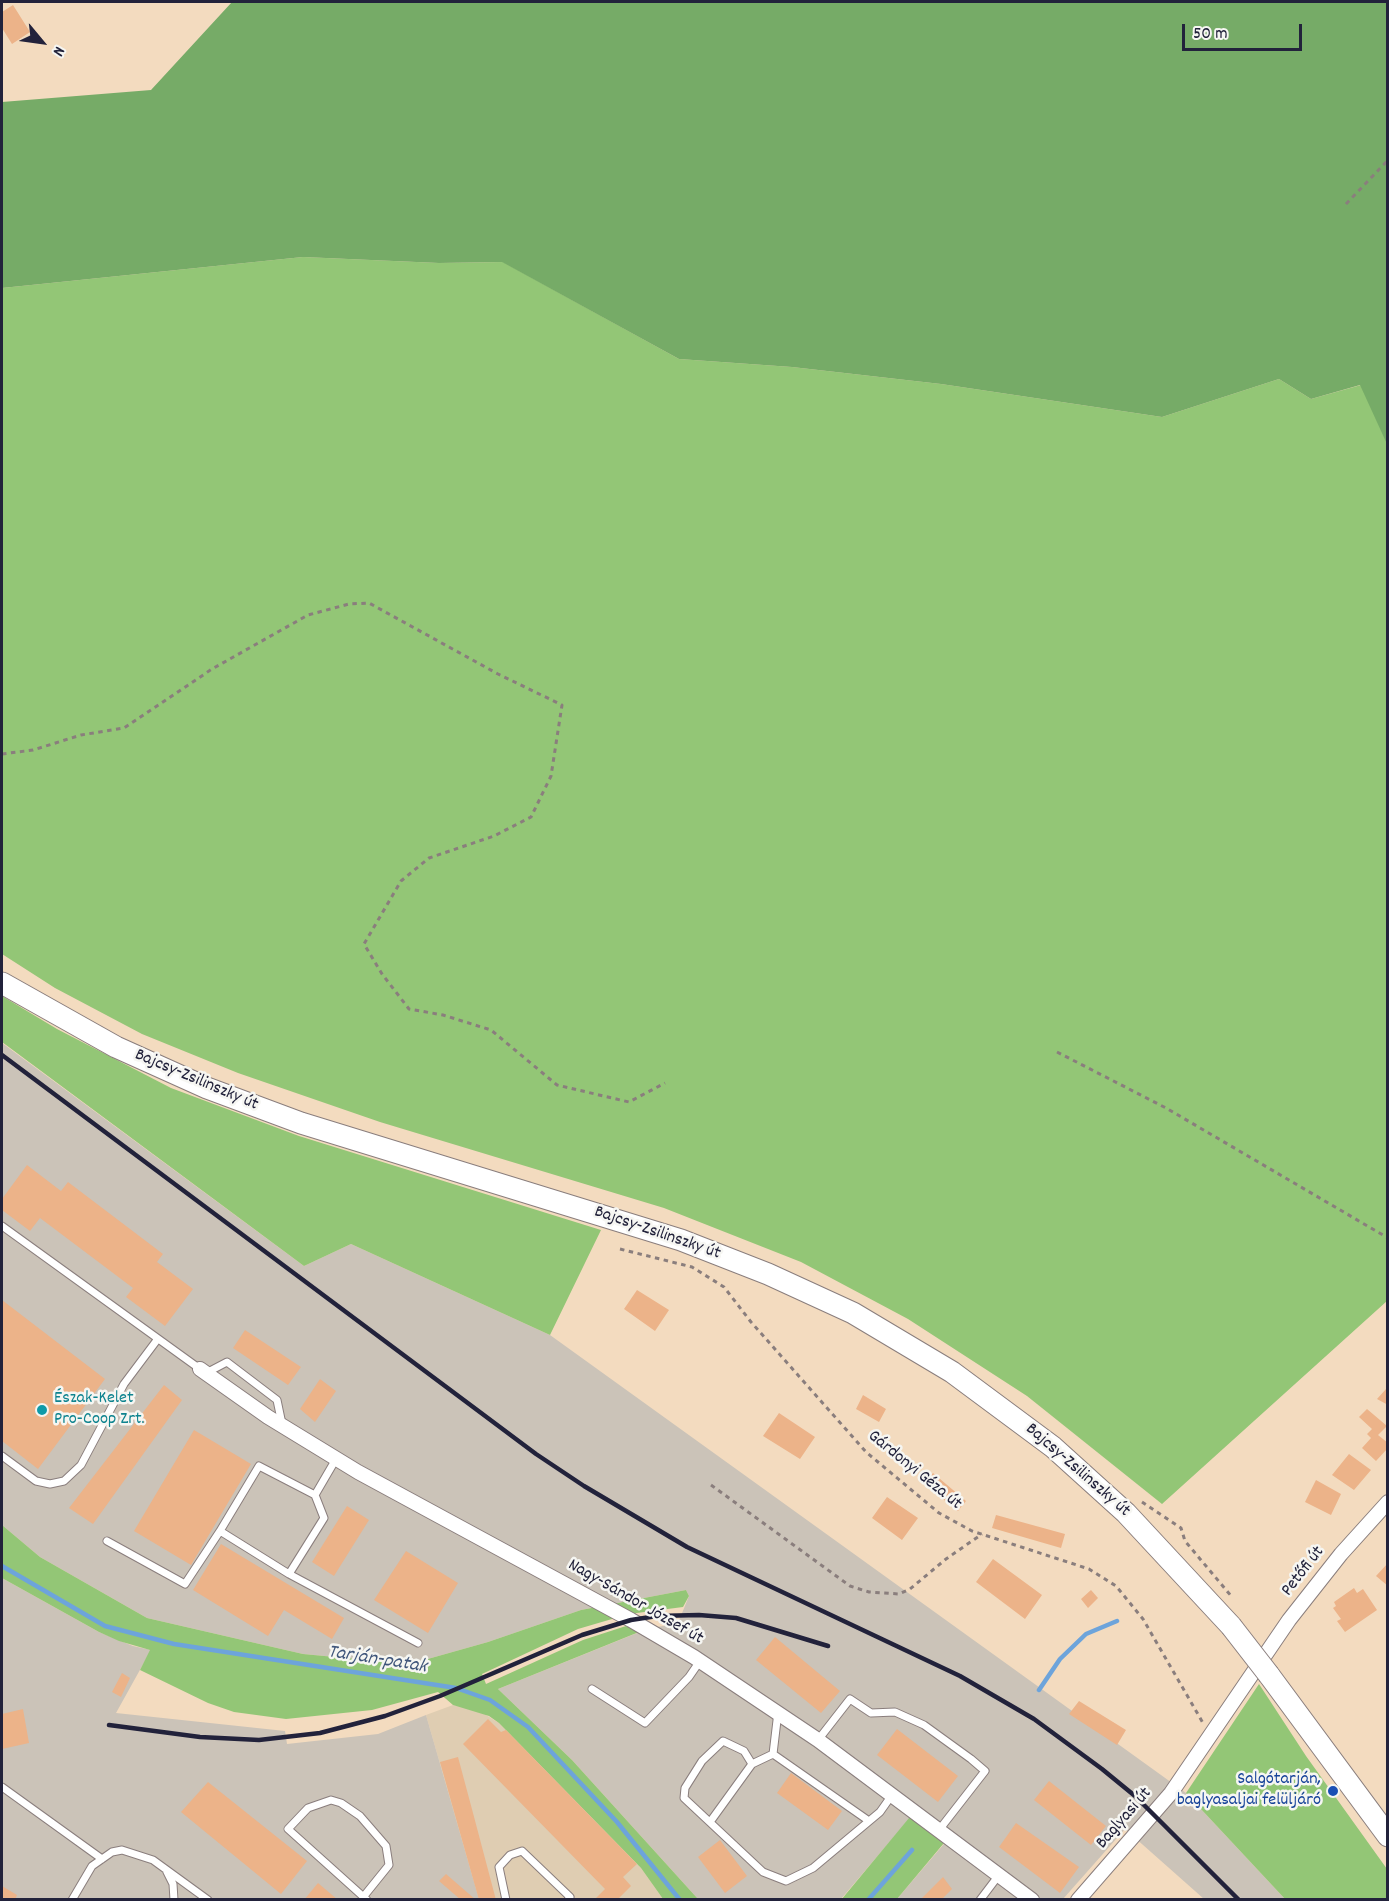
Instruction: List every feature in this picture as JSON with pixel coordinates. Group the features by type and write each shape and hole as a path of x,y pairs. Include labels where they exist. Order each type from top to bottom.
{"main road":[{"name":"Bajcsy-Zsilinszky út","path":"2,982 116,1047 207,1088 322,1130 681,1239 768,1274 853,1313 960,1378 1053,1447 1126,1513 1231,1626 1262,1672"},
{"path":"1262,1672 1388,1836"}],"street":[{"name":"Nagy-Sándor József út","path":"203,1371 282,1426 336,1459 631,1620 700,1661 818,1740 1032,1899"},
{"name":"Petőfi út","path":"1262,1672 1341,1554 1388,1502"},
{"name":"Baglyasi út","path":"1078,1899 1167,1799 1212,1734 1262,1672"}],"lane":[{"path":"2,1226 203,1371 227,1362 277,1400 282,1426"},
{"path":"2,1456 36,1481 50,1484 64,1481 81,1465 124,1384 157,1340"},
{"path":"315,1495 336,1459"},
{"path":"107,1540 185,1584 259,1466 315,1495 324,1518 289,1574"},
{"path":"220,1531 289,1574 418,1643"},
{"path":"592,1689 645,1723 689,1677 700,1661"},
{"path":"818,1740 850,1699 871,1713 895,1712 924,1725 971,1759 985,1771 939,1830"},
{"path":"773,1754 778,1712"},
{"path":"752,1764 744,1751 723,1741 702,1761 685,1788 684,1798 763,1872 786,1881 813,1868 869,1821 892,1795"},
{"path":"710,1822 752,1764 773,1754"},
{"path":"773,1754 869,1821"},
{"path":"2,1787 102,1859"},
{"path":"331,1800 341,1803 360,1816 386,1846 389,1864 365,1898 288,1829 308,1808 331,1800"},
{"path":"72,1899 92,1866 122,1850 140,1854 208,1899"},
{"path":"506,1899 499,1869 510,1855 522,1851 570,1897 568,1899"},
{"path":"164,1868 173,1884 174,1899"},
{"path":"980,1899 999,1875"}],"path":[{"path":"1346,204 1388,160"},
{"path":"2,754 33,750 81,735 124,728 212,669 308,615 349,604 369,603 498,674 562,705 551,776 531,817 494,836 429,858 401,881 364,944 376,964 409,1009 443,1015 491,1030 557,1085 629,1102 665,1083"},
{"path":"1057,1052 1167,1108 1388,1238"},
{"name":"Gárdonyi Géza út","path":"620,1249 692,1267 712,1277 724,1287 751,1322 866,1452 939,1513 982,1534 1089,1569 1116,1586 1143,1619 1198,1718 1212,1734"},
{"path":"711,1485 850,1586 869,1592 899,1594 910,1589 946,1559 982,1534"}],"shaded area":[{"path":"2,1043 304,1266 351,1244 550,1335 1186,1793 1285,1899 1204,1899 1125,1829 1063,1899 897,1899 949,1838 915,1812 841,1899 698,1899 572,1760 498,1689 647,1629 678,1623 689,1596 686,1590 581,1610 488,1642 410,1664 303,1654 147,1618 40,1557 2,1525"},
{"path":"2,1578 99,1632 133,1646 151,1650 116,1713 285,1731 287,1744 378,1734 426,1715 479,1899 2,1899"},
{"path":"453,1705 478,1710 499,1723 641,1868 663,1899 479,1899 426,1715"}],"green space":[{"path":"232,2 1387,2 1387,444 1360,385 1311,399 1279,379 1162,417 941,384 792,367 679,359 502,262 439,263 303,257 2,288 2,102 151,90"},
{"path":"303,257 439,263 503,262 679,359 792,367 941,384 1162,417 1279,379 1311,399 1361,385 1388,444 1387,1301 1162,1504 1027,1396 908,1319 801,1262 664,1208 380,1122 238,1073 142,1034 55,988 2,954 2,288"},
{"path":"2,996 57,1029 171,1088 299,1136 601,1230 550,1335 351,1244 304,1266 2,1042"},
{"path":"2,1525 40,1557 147,1618 303,1654 410,1664 488,1642 581,1610 686,1590 689,1596 683,1607 629,1614 578,1629 482,1674 486,1684 583,1640 626,1626 639,1632 498,1689 572,1760 698,1899 663,1899 641,1868 499,1723 489,1716 453,1705 438,1692 372,1710 286,1719 234,1712 208,1703 140,1670 150,1650 119,1641 99,1632 2,1578"},
{"path":"1259,1684 1306,1756 1387,1869 1387,1899 1285,1899 1186,1793"},
{"path":"914,1812 949,1837 897,1899 841,1900"}],"building":[{"path":"13,5 30,32 12,44 2,28 2,12"},
{"path":"27,1165 61,1191 68,1182 163,1254 157,1262 193,1289 165,1326 126,1297 133,1288 40,1218 30,1231 2,1210 2,1199"},
{"path":"637,1290 669,1310 655,1331 624,1309"},
{"name":"Észak-Kelet Pro-Coop Zrt.","path":"2,1300 105,1379 38,1469 2,1441"},
{"path":"245,1330 301,1367 288,1385 233,1348"},
{"path":"320,1379 336,1391 315,1422 300,1409"},
{"path":"164,1385 182,1400 93,1524 69,1508"},
{"path":"1386,1389 1388,1390 1388,1405 1377,1399"},
{"path":"863,1395 886,1409 879,1422 856,1409"},
{"path":"1367,1409 1387,1426 1378,1435 1388,1443 1388,1448 1376,1461 1362,1448 1371,1438 1367,1434 1372,1429 1359,1417"},
{"path":"779,1413 815,1437 800,1459 763,1436"},
{"path":"194,1430 251,1464 191,1565 134,1531"},
{"path":"1349,1454 1371,1470 1354,1490 1332,1475"},
{"path":"933,1473 966,1501 958,1511 924,1484"},
{"path":"1316,1480 1341,1494 1331,1515 1305,1502"},
{"path":"887,1497 918,1518 902,1540 872,1518"},
{"path":"347,1506 369,1520 334,1576 312,1562"},
{"path":"996,1515 1065,1534 1061,1548 992,1528"},
{"path":"221,1544 344,1618 332,1639 284,1610 268,1636 193,1590"},
{"path":"406,1551 458,1583 428,1633 374,1600"},
{"path":"993,1559 1042,1595 1025,1619 976,1582"},
{"path":"1388,1563 1388,1586 1376,1576"},
{"path":"1354,1588 1357,1593 1363,1589 1377,1610 1345,1632 1337,1621 1341,1619 1333,1608 1336,1606 1334,1602"},
{"path":"1091,1590 1098,1598 1088,1608 1081,1599"},
{"path":"775,1637 840,1691 821,1713 756,1660"},
{"path":"122,1673 130,1678 121,1697 112,1692"},
{"path":"1079,1701 1126,1730 1117,1745 1069,1714"},
{"path":"23,1709 29,1743 2,1749 2,1714"},
{"path":"488,1719 501,1732 506,1730 637,1864 623,1877 631,1886 617,1900 594,1900 605,1889 463,1744"},
{"path":"897,1729 958,1776 938,1802 877,1755"},
{"path":"458,1757 496,1900 479,1900 440,1762"},
{"path":"791,1773 842,1811 828,1830 777,1793"},
{"path":"1049,1781 1106,1826 1091,1845 1034,1800"},
{"path":"208,1782 307,1861 281,1894 181,1812"},
{"path":"1016,1823 1079,1867 1060,1893 999,1847"},
{"path":"720,1840 747,1876 725,1893 698,1857"},
{"path":"446,1874 476,1900 461,1900 439,1881"},
{"path":"943,1877 952,1889 941,1900 920,1900"},
{"path":"318,1883 338,1900 304,1900"},
{"path":"2,1886 17,1895 15,1900 2,1900"}],"waterway":[{"name":"Tarján-patak","path":"2,1566 105,1626 174,1644 456,1688 490,1700 528,1727 617,1822 680,1900"},
{"path":"1039,1690 1060,1659 1086,1634 1117,1621"},
{"path":"868,1900 912,1850"}],"railway":[{"path":"2,1055 536,1454 584,1486 687,1547 960,1676 1034,1719 1135,1796 1239,1900"},
{"path":"109,1725 200,1737 259,1740 320,1733 385,1716 440,1696 582,1635 631,1620 657,1616 699,1615 736,1618 828,1646"}],"place":[{"name":"Észak-Kelet Pro-Coop Zrt.","path":"42,1410"},
{"name":"Salgótarján, baglyasaljai felüljáró","path":"1333,1791"}]}
